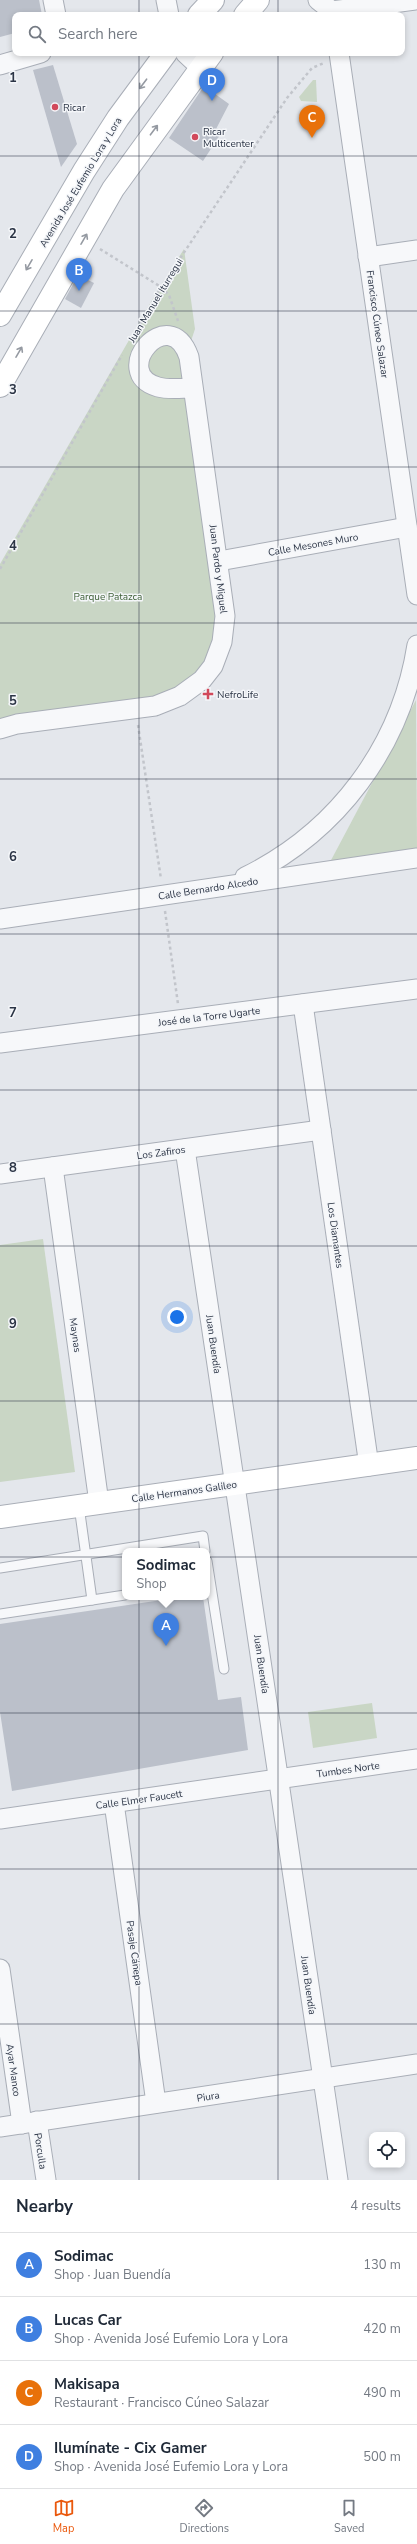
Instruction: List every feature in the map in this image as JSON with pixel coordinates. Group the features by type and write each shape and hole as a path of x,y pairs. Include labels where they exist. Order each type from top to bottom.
{"main road":[{"path":"202,12 212,0"},
{"path":"248,12 258,0"},
{"name":"Avenida José Eufemio Lora y Lora","path":"0,315 84,171 118,118 164,56"},
{"path":"0,386 112,189 199,58"},
{"name":"Calle Hermanos Galileo","path":"0,1517 368,1466 414,1462"}],"street":[{"path":"53,0 55,12"},
{"path":"166,0 168,12"},
{"path":"329,7 414,0"},
{"path":"0,65 31,56"},
{"name":"Francisco Cúneo Salazar","path":"336,56 368,257 417,595"},
{"path":"368,257 417,250"},
{"path":"182,343 174,338 156,338 144,348 140,355 140,368 144,377 158,387 192,388"},
{"name":"Juan Pardo y Miguel","path":"0,729 17,724 155,706 180,696 202,680 213,666 222,642 225,616 219,561 192,388 190,357 182,343"},
{"name":"Calle Mesones Muro","path":"219,561 407,526"},
{"path":"230,884 268,866 303,842 335,813 362,781 385,744 402,705 417,645"},
{"name":"Calle Bernardo Alcedo","path":"0,919 230,884 417,858"},
{"name":"José de la Torre Ugarte","path":"0,1044 417,989"},
{"name":"Los Diamantes","path":"303,1004 368,1466"},
{"name":"Los Zafiros","path":"0,1174 321,1130"},
{"name":"Juan Buendía","path":"185,1149 338,2180"},
{"name":"Maynas","path":"53,1167 89,1505"},
{"name":"Tumbes Norte","path":"279,1779 417,1759"},
{"name":"Calle Elmer Faucett","path":"0,1819 279,1779"},
{"name":"Pasaje Cánepa","path":"114,1803 156,2104"},
{"name":"Ayar Manco","path":"0,1969 2,1992 29,2122"},
{"name":"Piura","path":"0,2127 417,2064"},
{"name":"Porculla","path":"29,2122 46,2180"}],"lane":[{"path":"89,1505 86,1555 92,1600"},
{"path":"129,1548 203,1536 205,1548"},
{"path":"0,1568 122,1549"},
{"path":"210,1589 224,1669"},
{"path":"0,1614 122,1596"}],"path":[{"name":"Juan Manuel Iturregui","path":"134,334 161,287 287,98 312,68 333,56"},
{"path":"84,239 161,287 169,295 176,310 182,343"},
{"name":"Juan Manuel Iturregui","path":"0,569 126,348"},
{"path":"136,709 180,1020"}],"green space":[{"path":"313,80 316,80 317,102 301,101 299,97"},
{"name":"Parque Patazca","path":"184,249 195,329 184,362 218,608 214,638 210,650 205,660 189,678 164,696 0,723 0,564 155,295"},
{"path":"416,700 417,849 329,864"},
{"path":"43,1239 75,1472 0,1482 0,1245"},
{"path":"372,1703 377,1738 313,1748 308,1712"}],"building":[{"path":"0,0 39,0 41,12 12,12 12,34 0,37"},
{"name":"Ricar","path":"53,65 77,144 61,167 33,70"},
{"path":"204,86 229,104 215,131 220,135 203,161 169,138"},
{"path":"78,275 94,283 81,308 65,299"},
{"path":"162,1600 203,1600 218,1700 241,1697 248,1750 12,1791 0,1712 0,1624"}],"place":[{"name":"Ilumínate - Cix Gamer","path":"212,101"},
{"name":"Ricar","path":"55,107"},
{"name":"Ricar Multicenter","path":"195,137"},
{"name":"Makisapa","path":"312,138"},
{"name":"Lucas Car","path":"79,291"},
{"name":"NefroLife","path":"208,694"},
{"name":"Sodimac","path":"166,1646"}]}
